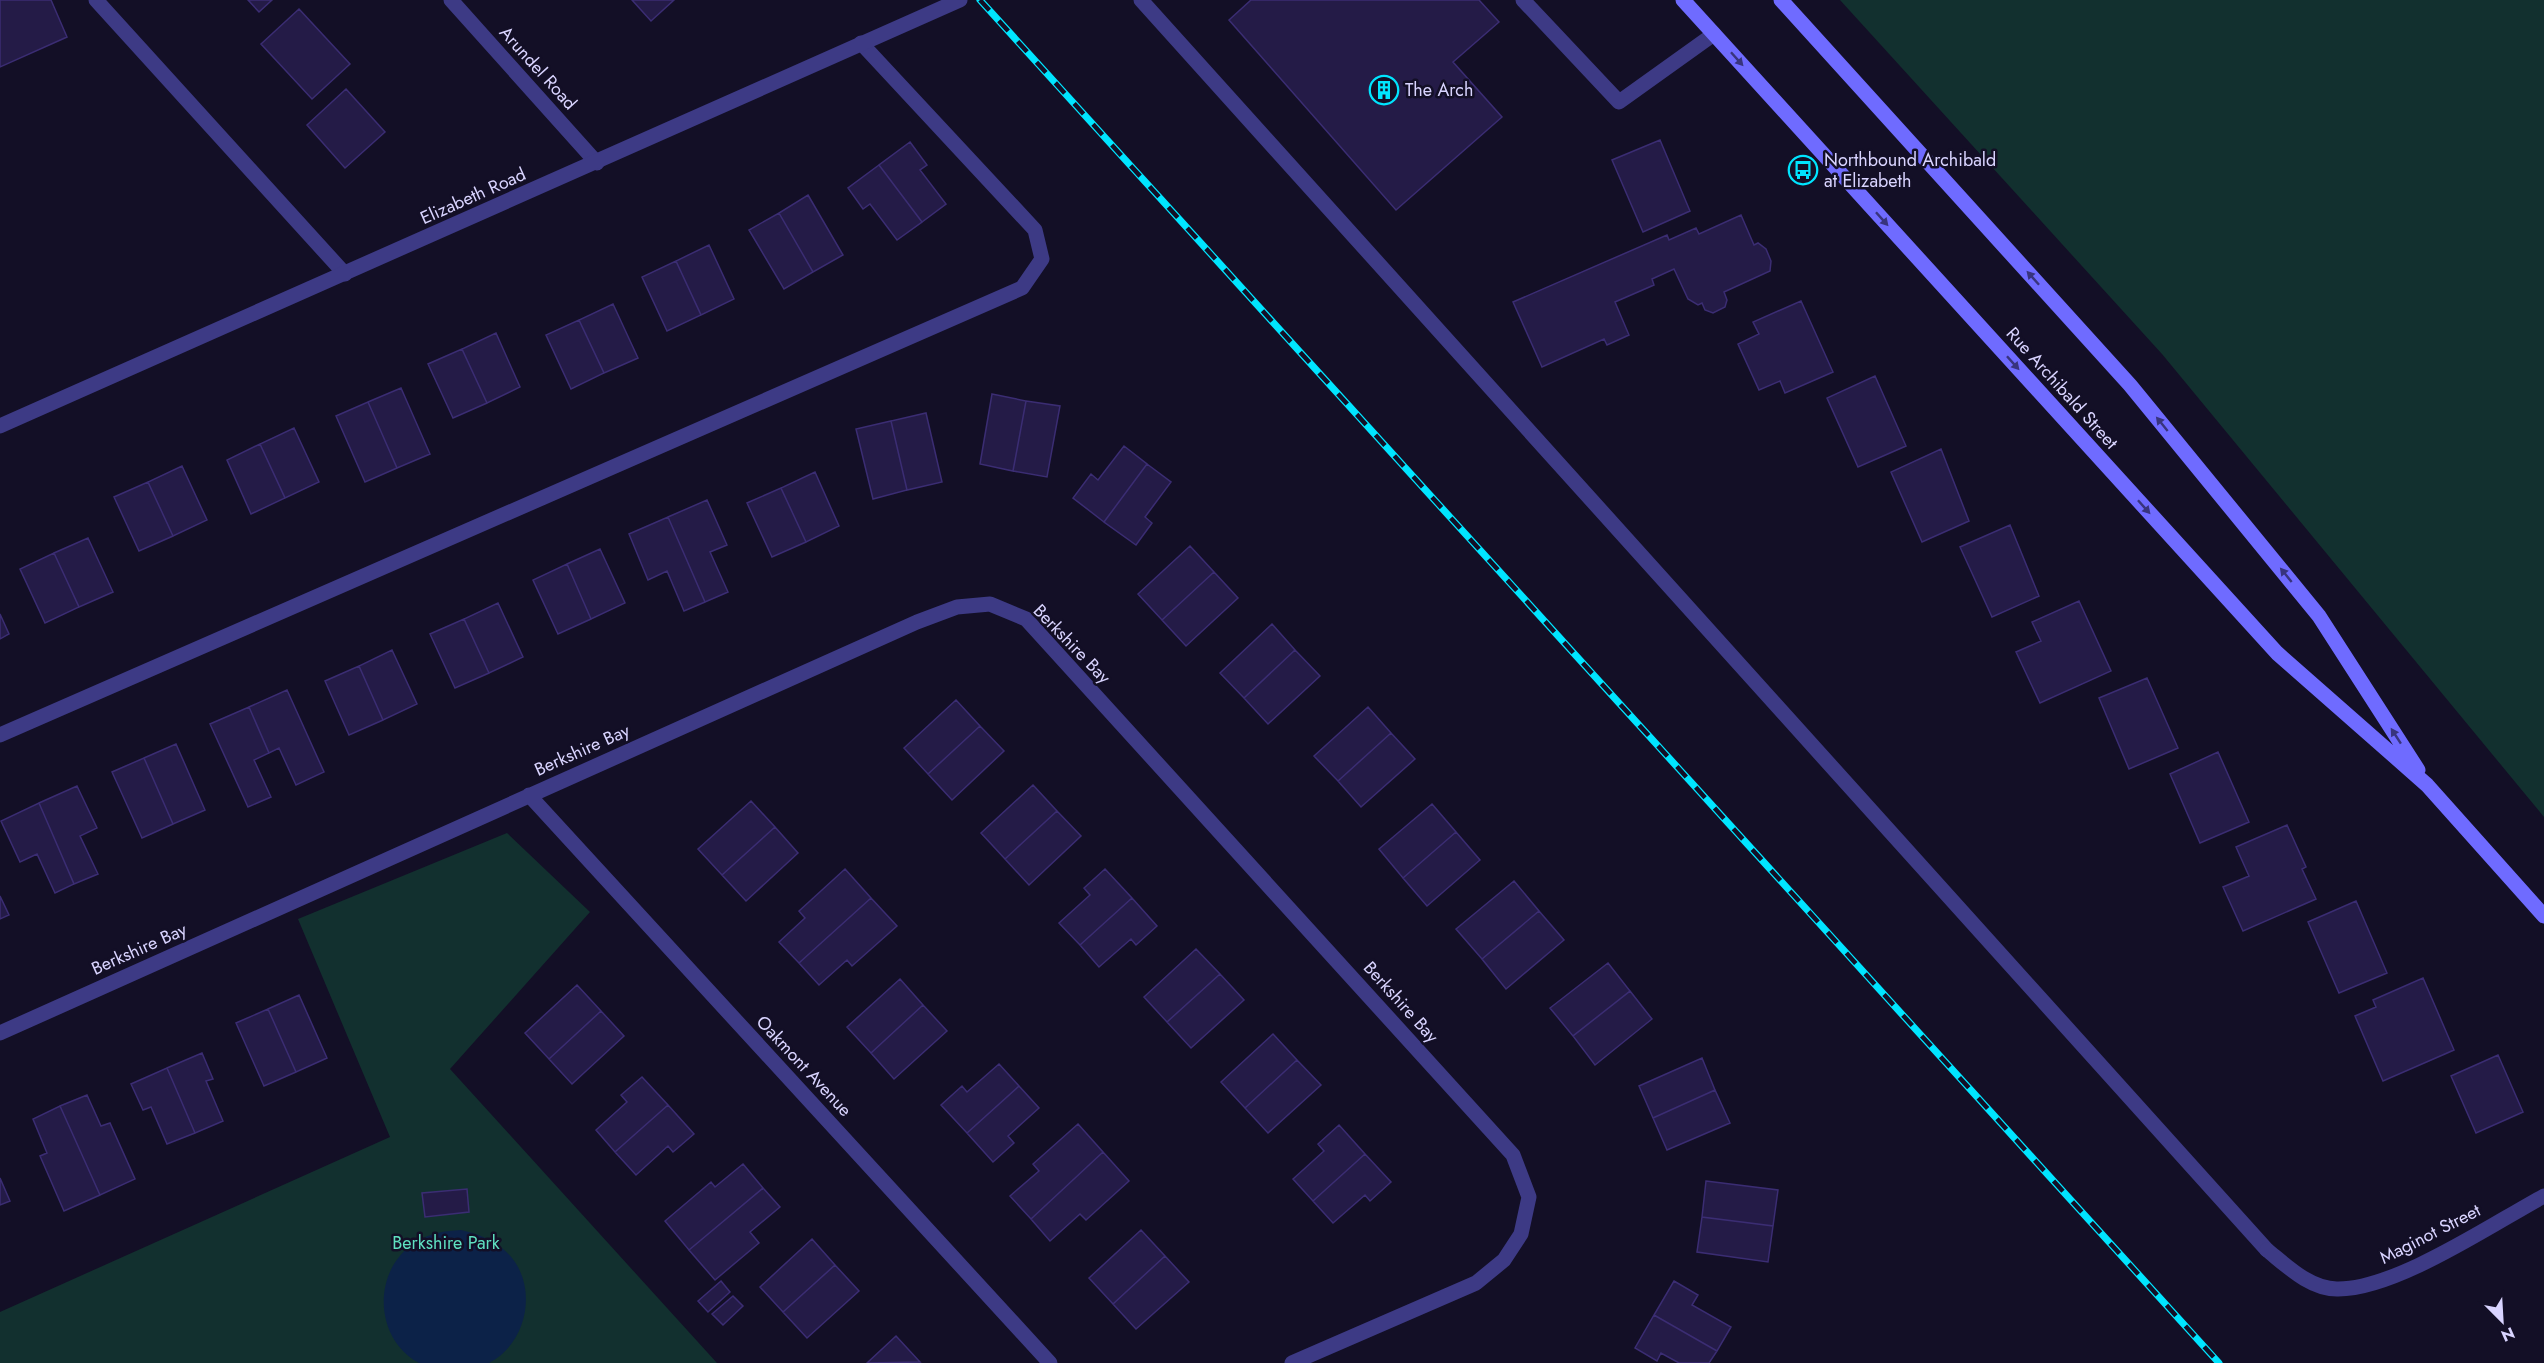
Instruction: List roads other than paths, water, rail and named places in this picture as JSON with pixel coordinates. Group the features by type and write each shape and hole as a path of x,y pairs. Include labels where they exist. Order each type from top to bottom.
{"main road":[{"name":"Rue Archibald Street","path":"1683,0 2277,653 2427,785 2544,916"},
{"name":"Rue Archibald Street","path":"1781,0 2130,385 2319,616 2427,785"}],"street":[{"path":"96,0 345,274"},
{"name":"Arundel Road","path":"451,0 597,163"},
{"name":"Elizabeth Road","path":"0,426 960,0"},
{"name":"Maginot Street","path":"1141,0 2267,1250 2300,1277 2336,1289 2375,1283 2417,1266 2544,1196"},
{"path":"1523,0 1619,102 1714,34"},
{"path":"0,735 1022,288 1042,259 1035,230 861,44"},
{"name":"Berkshire Bay","path":"0,1033 917,622 957,607 990,604 1026,619 1513,1155 1529,1197 1521,1233 1504,1260 1476,1283 1292,1363"},
{"name":"Oakmont Avenue","path":"529,795 1050,1363"}],"water":[{"path":"461,1230 493,1242 515,1262 526,1293 521,1326 514,1341 489,1363 419,1363 404,1352 393,1337 386,1321 385,1286 391,1269 402,1254 416,1242 438,1233"}],"railway":[{"path":"980,0 2219,1363"}],"place":[{"name":"The Arch","path":"1384,90"},
{"name":"Northbound Archibald at Elizabeth","path":"1803,170"}],"park label":[{"name":"Berkshire Park","path":"446,1243"}]}
